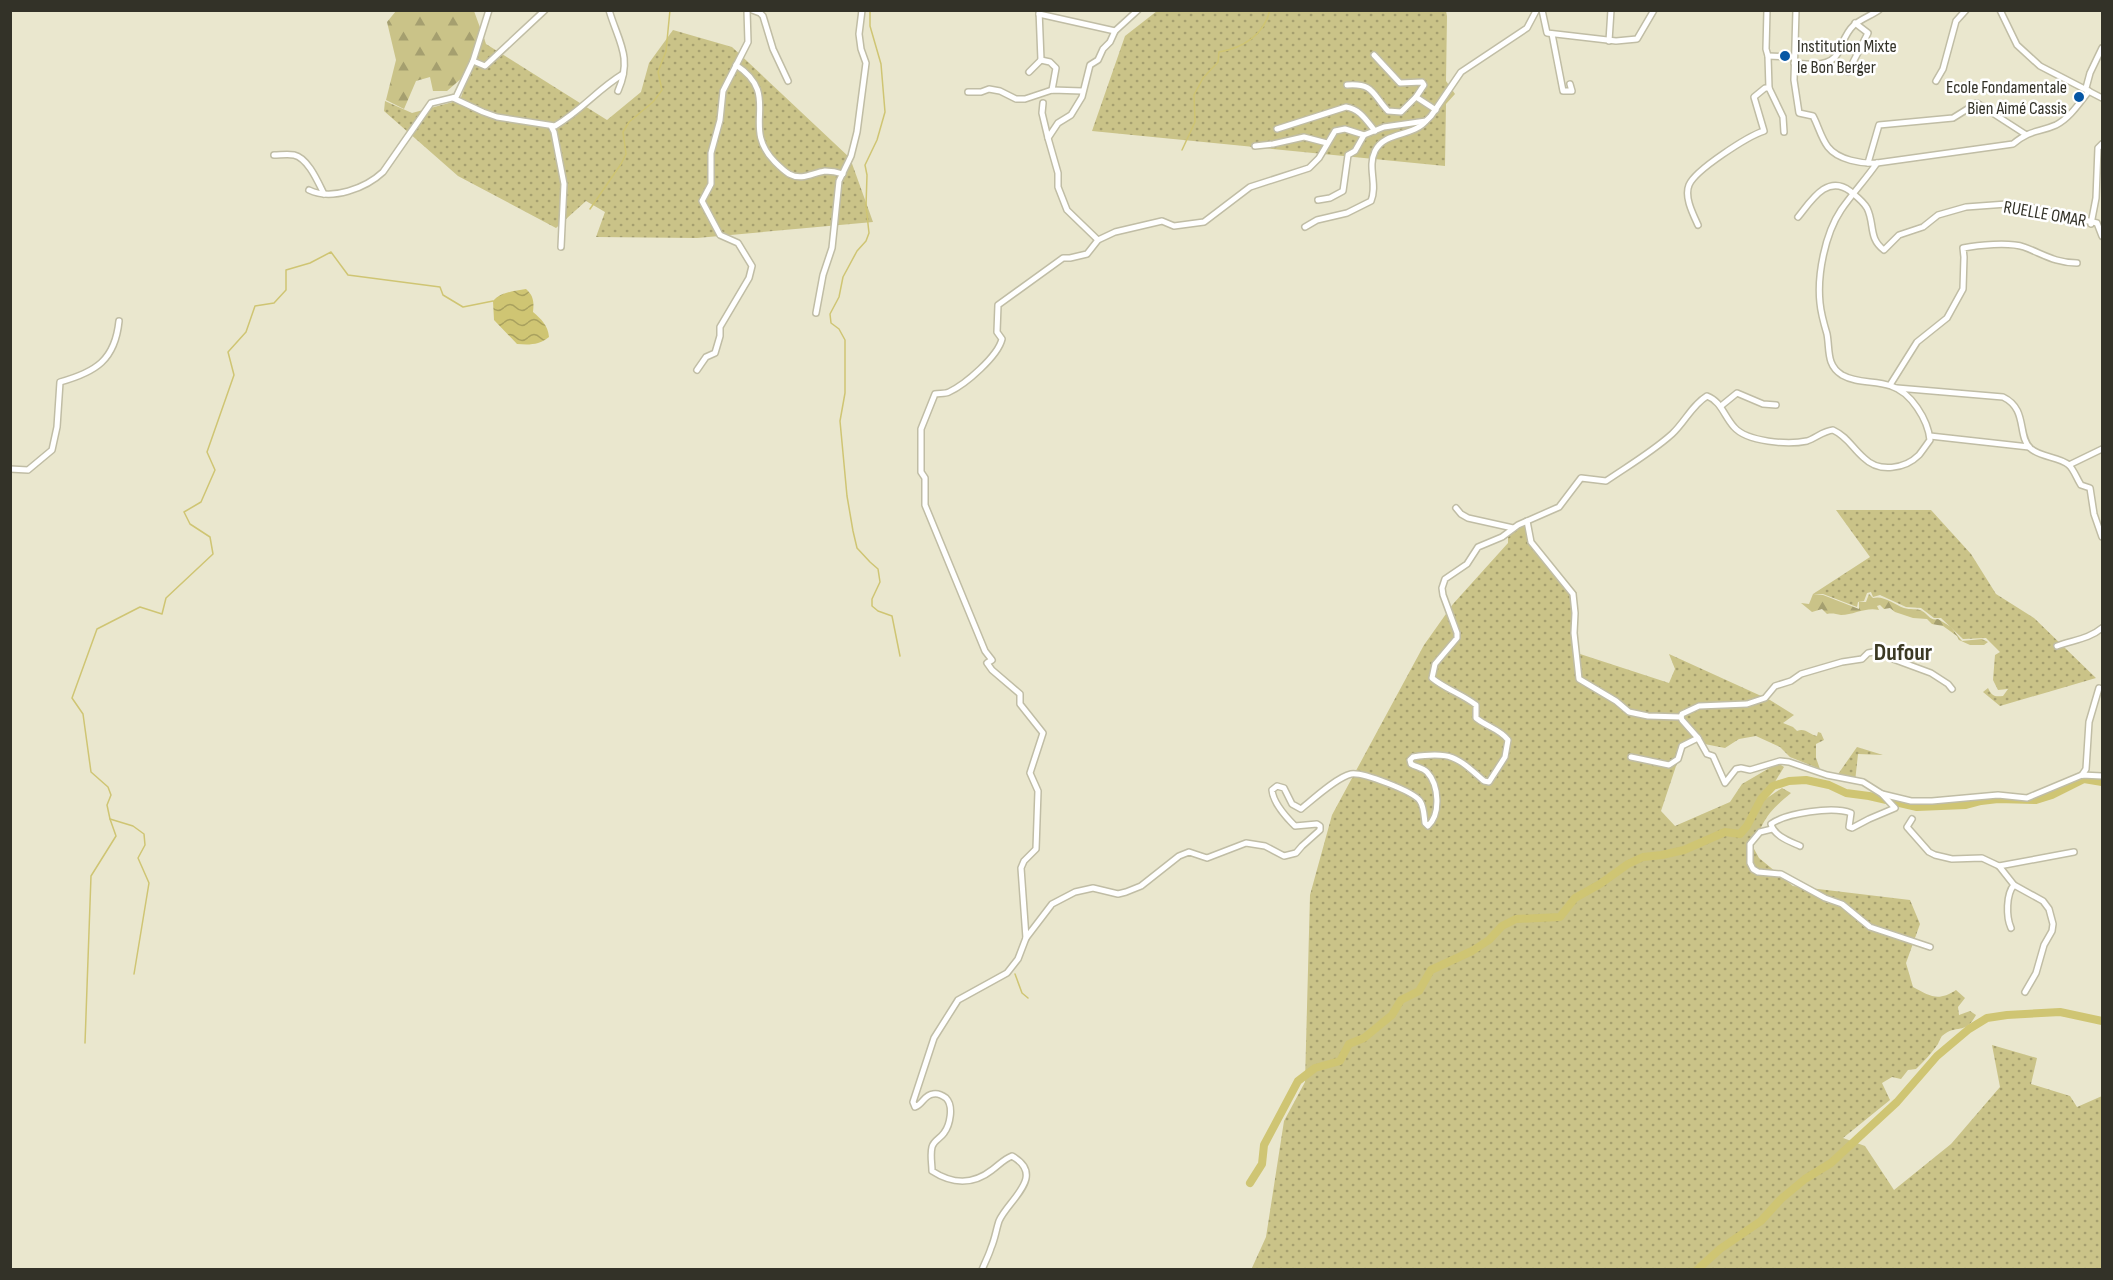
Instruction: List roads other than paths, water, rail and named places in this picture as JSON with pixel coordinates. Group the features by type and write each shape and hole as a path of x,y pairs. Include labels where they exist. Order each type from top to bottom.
{"street":[{"path":"309,190 324,194 354,188 374,180 397,153 431,103 457,95 473,60 489,10"},
{"path":"473,60 485,66 545,10"},
{"path":"609,10 622,44 623,74 618,91"},
{"path":"697,370 706,357 715,353 720,327 749,278 752,266 738,243 720,235 702,201 711,184 711,153 720,120 723,91 748,42 747,10"},
{"path":"752,10 763,16 773,49 788,81"},
{"path":"816,313 823,275 832,248 839,181 857,132 866,63 859,34 862,10"},
{"path":"1048,138 1058,123 1071,115 1082,96 1090,65 1098,60 1102,49 1110,42 1115,31 1138,10"},
{"path":"1609,40 1611,10"},
{"path":"1305,227 1317,220 1347,213 1371,201 1375,183 1371,170 1375,151 1386,140 1422,126 1436,110 1461,72 1527,28 1535,11 1542,11 1546,32 1609,40 1637,39 1654,10"},
{"path":"1767,10 1766,50 1769,88 1783,117 1784,132"},
{"path":"1796,10 1794,80 1799,113 1813,116 1828,148 1848,160 1868,163 2013,144 2025,134 2057,124 2070,114 2088,89 2093,65 2103,48"},
{"path":"1768,56 1816,64 1831,60 1837,55 1842,40 1856,23 1880,10"},
{"path":"1936,81 1943,69 1956,21 1966,10"},
{"path":"2000,10 2017,45 2040,66 2103,98"},
{"path":"1041,60 1039,12 1115,31"},
{"path":"1848,72 1868,33 1856,23"},
{"path":"1552,34 1563,91 1572,91 1570,84"},
{"path":"1347,85 1360,84 1373,90 1390,112 1401,112 1416,97 1424,85 1422,82 1400,83 1374,56"},
{"path":"1029,72 1041,60"},
{"path":"1041,60 1050,62 1056,68 1052,90"},
{"path":"736,65 753,77 756,84 761,105 758,124 761,140 763,147 772,158 790,174 797,176 807,177 822,171 843,174"},
{"path":"2093,65 2103,67"},
{"path":"453,98 497,117 555,126 579,111 605,85 623,74"},
{"path":"1698,225 1689,203 1688,186 1709,164 1742,141 1764,131 1754,97 1765,88 1769,88"},
{"path":"968,92 981,92 989,89 1000,91 1016,99 1024,99 1052,90 1082,91"},
{"path":"1416,97 1436,110"},
{"path":"1043,103 1042,113 1058,173 1058,187 1067,210 1098,240"},
{"path":"1868,163 1879,125 1953,118 1977,103 2025,134"},
{"path":"1277,129 1346,106 1356,109 1363,115 1375,131"},
{"path":"1026,938 1021,868 1024,861 1036,849 1038,791 1030,772 1043,733 1020,704 1020,694 987,663 992,660 985,651 925,505 925,478 921,472 921,429 935,394 948,393 981,369 1000,346 1002,339 997,332 998,305 1063,258 1087,254 1098,240 1115,232 1162,220 1174,226 1204,222 1250,187 1309,168 1319,158 1335,130 1340,129 1364,135 1384,127 1426,121"},
{"path":"550,126 554,132 563,176 561,247"},
{"path":"1318,200 1330,198 1343,191 1347,155 1355,152 1364,135"},
{"path":"1255,146 1304,136 1327,144"},
{"path":"2091,224 2096,198 2098,148 2103,144"},
{"path":"273,155 294,155 300,158 324,194"},
{"path":"982,1269 992,1248 999,1220 1020,1192 1026,1180 1025,1172 1020,1161 1012,1156 971,1182 941,1176 932,1171 931,1150 933,1143 944,1133 949,1123 950,1104 944,1096 935,1093 927,1095 920,1105 915,1107 913,1102 934,1038 958,1000 1007,973 1018,959 1026,938 1052,904 1075,892 1093,888 1118,894 1126,892 1141,886 1179,856 1189,852 1207,858 1246,843 1265,846 1284,856 1296,853 1320,830 1320,826 1317,824 1295,826 1272,796 1272,790 1277,786 1284,788 1292,804 1301,809 1350,774 1361,774 1418,798 1423,807 1425,823 1428,826 1437,809 1433,780 1426,770 1411,764 1410,760 1413,757 1441,754 1452,756 1462,761 1484,781 1489,782 1505,757 1508,740 1502,731 1483,724 1476,718 1476,705 1466,696 1438,684 1432,678 1435,664 1457,638 1455,624 1443,595 1442,588 1445,579 1467,564 1478,547 1559,507 1581,478 1606,481 1679,428 1697,402 1707,396 1715,399 1721,406 1737,431 1756,439 1773,442 1808,440 1833,430 1873,465 1898,467 1918,456 1930,440 1930,436 1917,408 1910,398 1896,388 1890,385 1857,381 1841,374 1830,363 1820,303 1820,284 1831,226 1877,163"},
{"path":"1798,217 1819,192 1829,186 1843,187 1854,194"},
{"name":"RUELLE OMAR","path":"1854,194 1866,207 1875,243 1884,250 1899,235 1923,226 1938,215 1966,207 2007,204 2063,215 2091,224 2097,223 2102,232"},
{"path":"1890,385 1917,342 1947,318 1962,289 1963,248 1975,245 2021,246 2061,263 2077,263"},
{"path":"10,469 28,470 52,450 57,427 60,382 85,375 112,352 117,339 119,321"},
{"path":"1896,388 2003,397 2010,400 2017,411 2029,447"},
{"path":"1721,406 1737,393 1763,404 1776,405"},
{"path":"1930,436 2029,447 2069,465 2081,485 2090,488 2094,514 2103,537"},
{"path":"2069,465 2103,449"},
{"path":"1456,508 1467,518 1513,528"},
{"path":"1527,521 1531,542 1573,594 1579,679 1616,701 1629,712 1648,716 1682,717"},
{"path":"2057,645 2079,638 2089,638 2103,628"},
{"path":"1682,717 1682,714 1699,706 1747,704 1765,698 1775,686 1791,681 1801,674 1842,662 1862,659 1868,653 1879,651 1893,660 1931,673 1952,689"},
{"path":"2082,775 2086,769 2089,722 2098,688"},
{"path":"1682,717 1707,754 1713,756 1725,783 1736,769 1750,770 1780,761 1789,762 1827,775 1863,782 1882,794 1895,808 1852,828 1849,827 1851,813 1844,810 1825,810 1778,819 1771,824 1772,829 1785,840 1800,846"},
{"path":"1631,757 1669,765 1678,759 1682,746 1698,738"},
{"path":"1882,794 1911,801 1998,795 2026,798 2082,775 2103,776"},
{"path":"1912,819 1907,827 1929,852 1952,860 1982,858 1999,866 2014,885 2043,902 2049,909 2053,924 2036,973 2025,992"},
{"path":"1772,829 1760,832 1752,838 1750,857 1753,869 1758,872 1781,874 1825,898 1842,904 1870,927 1930,947"},
{"path":"1999,866 2074,852"},
{"path":"2011,928 2009,892 2014,885"}],"water":[{"path":"526,289 533,300 533,312 546,326 549,337 534,344 517,344 494,320 493,301 512,291"}],"waterway":[{"path":"590,209 626,154 623,132 629,122 653,102 662,90 658,72 666,51 670,10"},
{"path":"870,10 870,26 881,64 885,112 877,140 865,165 869,233 843,277 839,297 830,314 831,323 839,329 845,340 845,393 840,421 847,496 853,531 857,548 878,569 880,582 872,599 872,606 892,616 900,656"},
{"path":"1182,150 1195,122 1194,95 1203,78 1218,62 1219,52 1244,44 1251,39 1263,27 1270,10"},
{"path":"134,974 149,883 138,858 145,845 144,834 133,826 110,819 107,805 111,795 108,787 91,772 83,714 72,698 97,629 140,607 162,614 166,598 213,554 210,537 190,524 184,512 201,502 215,470 207,452 234,375 228,352 246,332 255,306 274,303 286,290 286,270 310,263 331,252 348,275 440,287 443,295 463,307 493,301"},
{"path":"1250,1183 1262,1164 1264,1145 1298,1081 1315,1068 1340,1061 1349,1044 1364,1038 1392,1015 1401,1000 1419,991 1431,970 1472,951 1489,940 1502,926 1516,919 1560,917 1575,898 1643,857 1684,850 1725,832 1740,834 1747,826 1761,799 1773,786 1789,781 1806,780 1829,785 1846,793 1917,807 1966,805 1998,799 2036,800 2052,795 2084,779 2102,782"},
{"path":"85,1043 91,876 116,836 110,819"},
{"path":"1015,974 1022,993 1028,998"},
{"path":"1697,1270 1720,1249 1761,1221 1781,1199 1805,1179 1831,1163 1897,1102 1937,1056 1969,1029 1987,1018 2007,1015 2060,1012 2102,1021"}],"place":[{"name":"Institution Mixte le Bon Berger","path":"1785,56"},
{"name":"Ecole Fondamentale Bien Aimé Cassis","path":"2079,97"}],"district":[{"name":"Dufour","path":"1903,652"}]}
